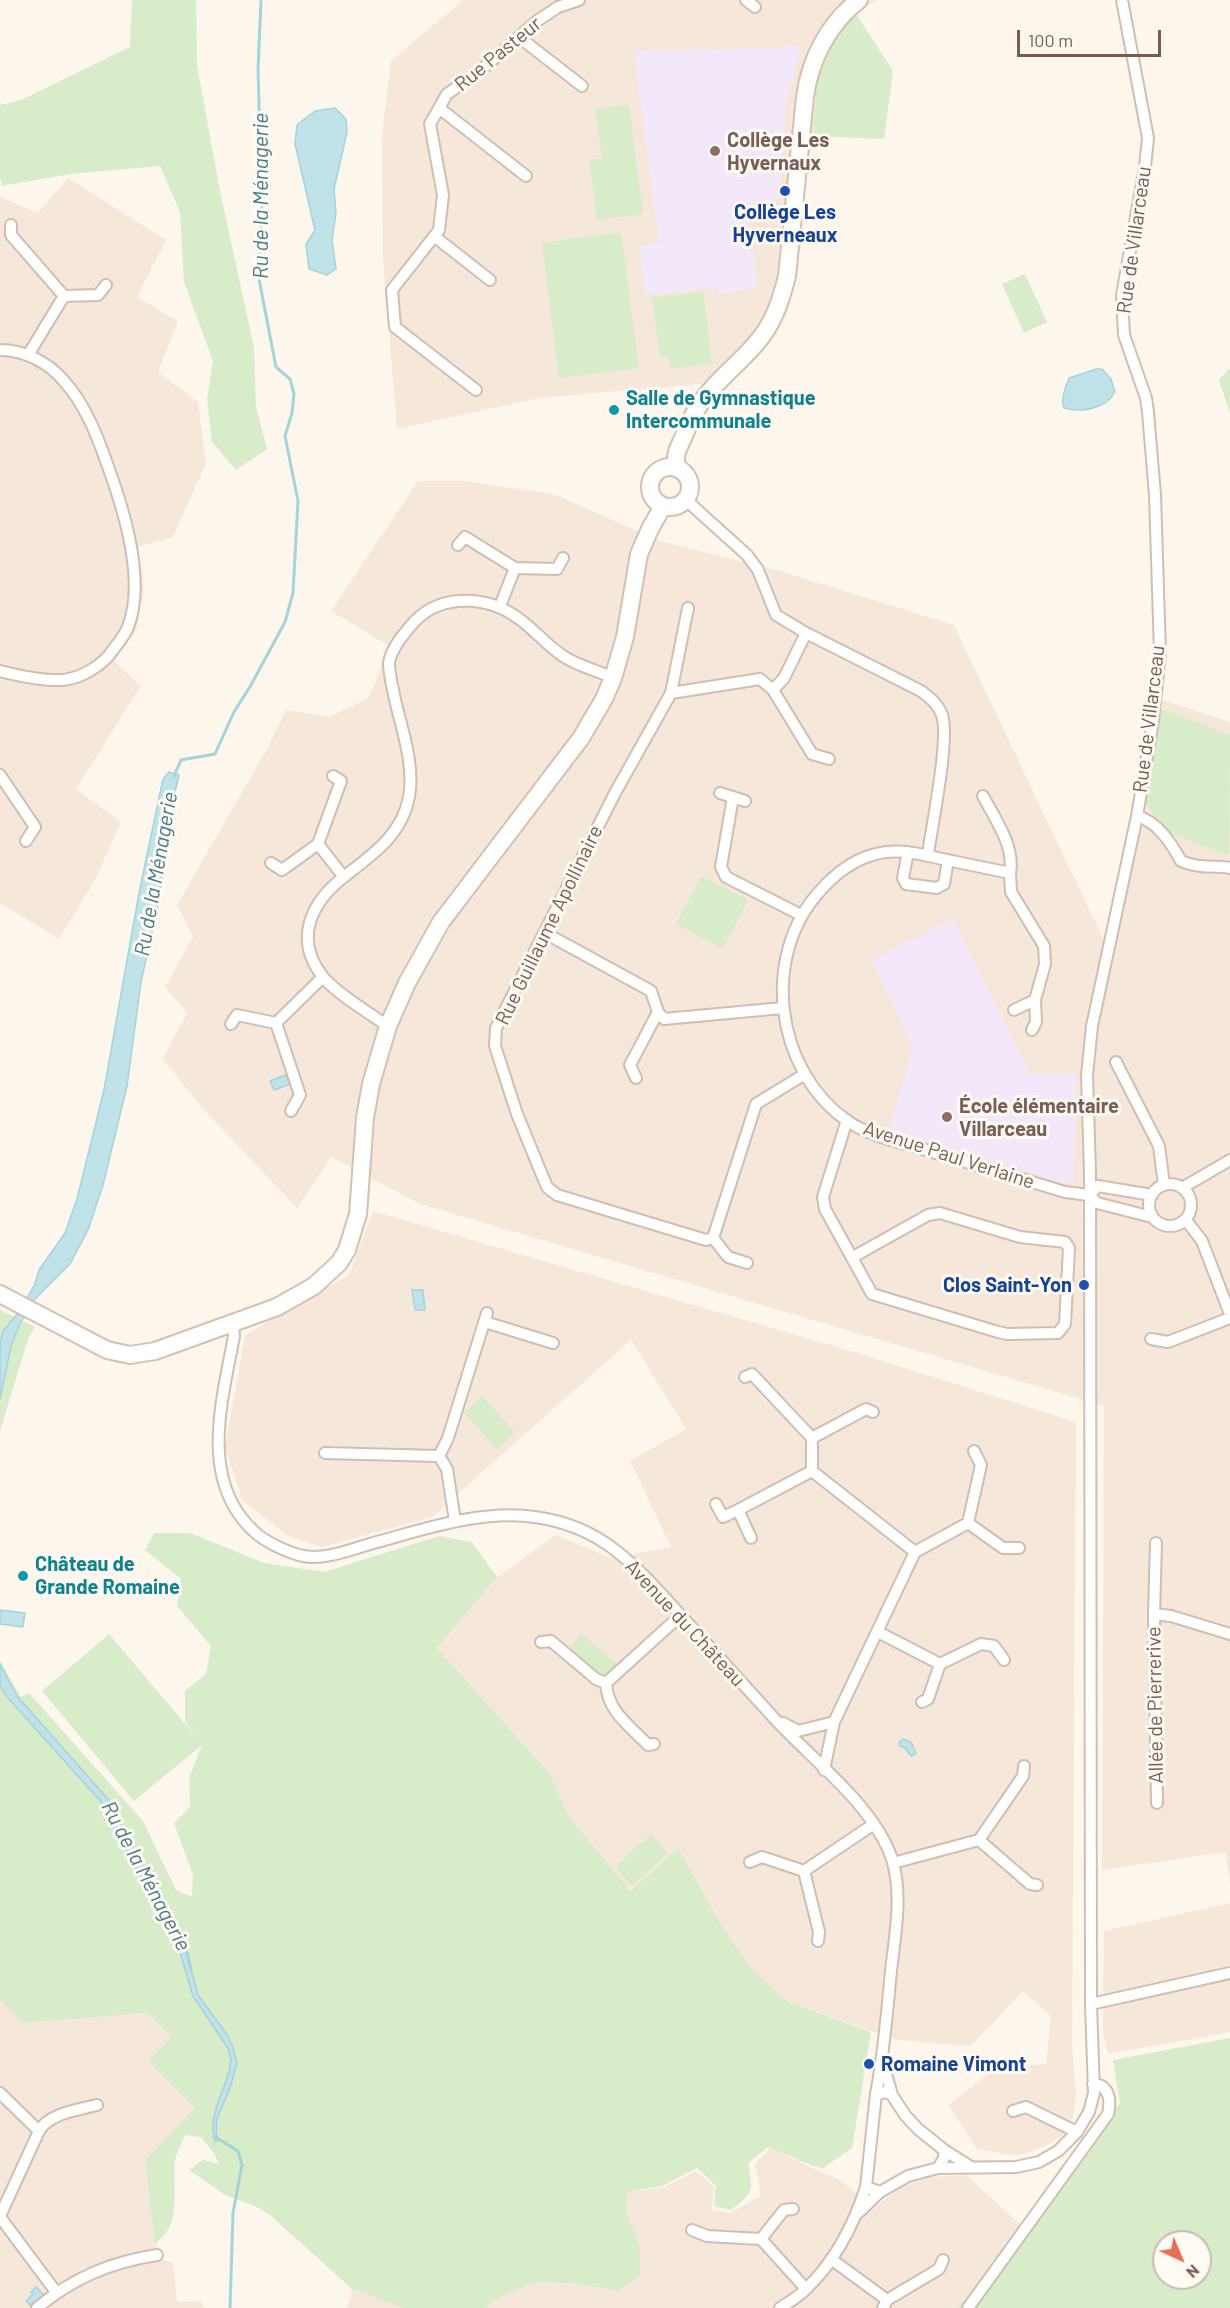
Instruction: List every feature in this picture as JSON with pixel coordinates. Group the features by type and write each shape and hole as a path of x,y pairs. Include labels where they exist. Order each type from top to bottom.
{"street":[{"name":"Rue Pasteur","path":"476,390 395,327 392,290 439,230 443,195 429,124 447,94 480,71 537,21 558,7 579,0"},
{"path":"678,469 675,455 704,398 764,335 773,319 787,276 806,89 816,56 832,26 858,0"},
{"name":"Rue de Villarceau","path":"858,2213 880,2192 908,2176 938,2168 1016,2167 1039,2162 1058,2151 1077,2132 1089,2112 1094,2093 1091,2004 1091,1407 1088,1075 1092,1026 1137,816 1153,721 1160,653 1155,495 1148,412 1146,398 1124,335 1122,314 1122,296 1148,138 1122,0"},
{"path":"519,37 582,86"},
{"path":"439,108 526,176"},
{"path":"11,225 11,235 64,296"},
{"path":"434,236 490,280"},
{"path":"64,296 98,295 106,285"},
{"path":"28,355 64,296"},
{"path":"0,350 13,350 28,355 49,367 64,381 83,409 102,450 122,506 135,581 133,608 128,629 110,655 99,665 65,680 1,673"},
{"path":"661,469 678,469 683,472 690,482 686,500 676,506 663,506 651,494 651,483 654,476 661,469"},
{"path":"686,500 747,555 758,570 776,615 806,633 921,691 935,703 943,717 944,741 928,854"},
{"path":"0,1294 107,1350 130,1355 155,1351 277,1307 314,1286 339,1263 347,1250 358,1214 365,1118 371,1084 388,1026 407,983 441,922 581,738 604,699 625,637 639,554 663,506"},
{"path":"458,545 465,537 515,568 557,569 563,558"},
{"path":"500,606 515,568"},
{"path":"388,1026 360,1007 324,977 309,950 307,930 313,911 327,893 344,876 382,846 405,815 410,777 389,662 397,644 423,612 462,599 500,606 520,619 564,657 613,678"},
{"name":"Rue Guillaume Apollinaire","path":"688,608 671,693 615,793 496,1028 495,1046 518,1114 547,1187 556,1196 706,1240 713,1238"},
{"path":"773,690 784,678 806,633"},
{"path":"671,693 760,679 773,690 812,754 829,759"},
{"path":"0,775 35,827 26,841"},
{"path":"271,863 282,870 318,844 341,781 333,776"},
{"path":"720,793 745,801"},
{"path":"983,796 1010,850 1011,892 1044,946 1045,964 1035,1000 1036,1022 1032,1030"},
{"path":"733,797 721,867 726,877 801,915"},
{"path":"1137,816 1148,819 1158,829 1174,848 1181,861 1195,867 1230,868"},
{"path":"318,844 344,876"},
{"name":"Avenue Paul Verlaine","path":"1010,873 948,861 928,854 885,851 869,855 841,871 813,898 801,915 789,946 783,972 783,1008 791,1042 805,1074 828,1104 847,1120 892,1140 1065,1192 1089,1195"},
{"path":"909,852 903,878 906,884 937,888 944,884 948,861"},
{"path":"544,933 651,991 658,1012 664,1019 783,1008"},
{"path":"276,1023 324,977"},
{"path":"1014,1010 1035,1000"},
{"path":"636,1078 630,1065 658,1012"},
{"path":"231,1024 237,1015 276,1023"},
{"path":"276,1023 300,1095 291,1111"},
{"path":"1116,1062 1159,1146 1164,1185"},
{"path":"747,1263 728,1257 713,1238 756,1104 805,1074"},
{"path":"847,1120 823,1197 825,1209 872,1294 998,1332 1058,1333 1065,1324 1069,1248 1065,1242 1020,1237 940,1213 928,1215 852,1257"},
{"path":"1182,1188 1230,1160"},
{"path":"1152,1195 1098,1186 1089,1195 1097,1203 1152,1216 1168,1227 1186,1220 1190,1214 1189,1196 1182,1188 1175,1185 1164,1185 1152,1195 1149,1206 1152,1216"},
{"path":"1151,1339 1168,1342 1230,1316 1202,1241 1186,1220"},
{"path":"439,1456 448,1438 486,1318 553,1343"},
{"name":"Avenue du Château","path":"233,1324 234,1336 218,1437 220,1468 228,1492 241,1515 259,1535 280,1547 304,1556 328,1556 455,1521 534,1517 565,1524 589,1533 615,1550 638,1570 775,1719 859,1804 874,1824 893,1863 898,1897 882,2060 866,2187 858,2213"},
{"path":"746,1377 752,1374 812,1438 812,1472"},
{"path":"812,1438 866,1408 873,1412"},
{"path":"824,1770 834,1722 915,1552 968,1523 981,1465 974,1451"},
{"path":"325,1453 439,1456"},
{"path":"439,1456 447,1469 455,1521"},
{"path":"716,1504 723,1517 812,1472"},
{"path":"812,1472 915,1552"},
{"path":"738,1510 751,1538"},
{"path":"968,1523 1003,1548 1019,1548"},
{"path":"1155,1614 1156,1543"},
{"name":"Allée de Pierrerive","path":"1156,1803 1155,1614 1171,1616 1230,1634"},
{"path":"654,1744 648,1745 615,1712 606,1697 606,1683 681,1616"},
{"path":"878,1632 940,1664"},
{"path":"541,1642 551,1641 596,1679 606,1683"},
{"path":"922,1702 928,1699 940,1664 981,1644 994,1646 1004,1660"},
{"path":"775,1719 798,1731 834,1722"},
{"path":"893,1863 979,1840 1023,1776 1024,1766"},
{"path":"804,1871 874,1824"},
{"path":"979,1840 1030,1884 1037,1885"},
{"path":"750,1862 762,1857 804,1871"},
{"path":"804,1871 819,1932 818,1941"},
{"path":"1091,2004 1230,1973"},
{"name":"Avenue du Château","path":"882,2060 892,2095"},
{"path":"968,2308 1108,2114 1110,2096 1101,2086 1093,2084"},
{"path":"876,2094 886,2092 892,2095 918,2129 944,2150 971,2167"},
{"path":"0,2093 39,2131"},
{"path":"56,2292 0,2216 39,2131 47,2122 62,2114 97,2105"},
{"path":"1013,2111 1026,2107 1077,2132"},
{"path":"938,2168 944,2158 944,2150"},
{"path":"866,2187 880,2192"},
{"path":"761,2239 784,2210 793,2209"},
{"path":"780,2308 806,2289 831,2259 858,2213"},
{"path":"692,2230 707,2236 761,2239 806,2289"},
{"path":"37,2308 56,2292 80,2277 128,2259 157,2255"},
{"path":"831,2259 885,2304 939,2269 943,2260"}],"shaded area":[{"path":"463,0 876,0 844,23 817,76 813,136 781,309 724,382 539,398 397,429 383,260 382,136 391,61"},
{"name":"Collège Les Hyvernaux","path":"801,47 786,105 780,197 775,202 753,204 748,212 758,288 719,294 718,287 645,296 639,246 659,243 634,51"},
{"path":"68,178 166,240 137,297 178,321 158,372 198,402 206,463 173,537 138,547 144,589 136,631 114,661 141,686 76,789 121,822 95,880 59,939 0,903 0,197 38,213"},
{"path":"418,481 467,481 556,495 660,541 780,571 954,625 1110,953 1163,700 1230,722 1230,1885 1225,1852 1102,1870 1104,1406 420,1204 331,1157 297,1208 202,1108 163,1059 187,1013 165,987 193,937 177,905 267,749 286,710 329,717 369,698 389,646 331,611"},
{"path":"953,920 1030,1074 1077,1074 1073,1185 889,1131 913,1047 872,960"},
{"path":"373,1211 854,1352 1076,1422 1072,2044 1076,2096 1073,2117 1062,2136 1024,2154 1009,2155 977,2149 948,2105 998,2067 1046,2064 1051,2016 1023,1991 971,2046 897,2040 788,2002 750,1967 719,1921 678,1849 631,1891 569,1817 550,1774 437,1648 497,1577 556,1535 611,1558 671,1547 630,1461 686,1429 631,1340 432,1517 322,1547 288,1536 243,1501 225,1448 245,1335 349,1275"},
{"path":"1230,1903 1230,2032 1108,2054 1103,2032 1104,1931"},
{"path":"0,2000 24,2023 148,2013 171,2037 148,2061 196,2108 145,2160 159,2259 173,2263 177,2302 201,2301 205,2308 0,2308"},
{"path":"770,2148 841,2181 875,2207 902,2186 931,2177 966,2175 1020,2224 958,2308 487,2308 492,2301 535,2282 570,2283 618,2291 639,2242 626,2211 628,2192 662,2188 696,2171 714,2187 712,2210 730,2213 761,2196 755,2164"},
{"path":"352,2289 395,2304 404,2308 347,2308"}],"green space":[{"path":"132,0 196,0 197,65 220,191 254,348 256,407 267,449 236,470 212,442 207,399 213,361 184,282 180,212 160,166 70,174 2,186 0,177 0,105 21,100 130,47"},
{"path":"856,14 893,71 884,139 813,136 817,76 844,23"},
{"path":"629,104 643,214 597,220 589,160 602,158 595,109"},
{"path":"621,232 639,368 559,378 542,243"},
{"path":"1025,274 1047,322 1024,333 1002,284"},
{"path":"703,292 712,363 671,369 669,357 660,358 652,298"},
{"path":"1230,368 1230,414 1219,380"},
{"path":"1162,709 1230,735 1229,856 1165,831 1145,802"},
{"path":"701,876 748,900 723,949 676,924"},
{"path":"0,1310 35,1327 28,1339 0,1431"},
{"path":"482,1396 515,1432 497,1449 464,1413"},
{"path":"154,1533 190,1533 264,1563 324,1572 439,1536 472,1542 497,1577 437,1648 550,1774 569,1817 631,1891 678,1848 719,1921 750,1967 788,2002 871,2032 852,2148 823,2168 768,2147 748,2163 750,2191 731,2210 714,2206 716,2186 697,2168 662,2186 628,2192 626,2211 639,2242 641,2276 618,2291 570,2283 535,2282 492,2301 487,2308 404,2308 352,2289 270,2215 255,2206 225,2195 189,2170 203,2160 219,2164 214,2153 201,2137 185,2135 175,2161 173,2217 164,2236 155,2243 145,2160 195,2108 148,2061 171,2037 148,2013 24,2023 0,2000 0,1661 21,1697 29,1693 143,1821 176,1890 192,1897 193,1875 174,1823 190,1807 189,1778 202,1745 134,1801 42,1691 109,1634 197,1738 185,1722 185,1691 206,1674 211,1646 177,1606 181,1579 145,1550"},
{"path":"581,1634 617,1664 604,1679 568,1650"},
{"path":"651,1834 668,1853 632,1886 615,1867"},
{"path":"1230,2038 1230,2308 958,2308 1020,2224 1120,2103 1113,2060"}],"water":[{"path":"335,108 346,119 347,132 334,189 336,213 332,240 336,269 327,275 309,269 306,244 315,230 295,144 297,125 315,111"},
{"path":"1102,369 1111,379 1115,392 1111,398 1099,406 1085,410 1064,408 1063,397 1069,378"},
{"path":"169,772 179,775 158,905 141,982 127,1086 103,1185 88,1230 70,1264 31,1303 19,1326 11,1346 0,1399 0,1344 3,1331 19,1312 35,1284 39,1270 65,1233 77,1199 104,1090 139,893 163,779"},
{"path":"286,1075 290,1084 274,1090 270,1081"},
{"path":"412,1290 423,1290 425,1310 415,1310"},
{"path":"0,1610 25,1613 23,1627 0,1624"},
{"path":"0,1664 17,1696 108,1799 146,1871 179,1926 198,1995 228,2036 237,2063 230,2088 217,2119 218,2141 215,2141 213,2122 230,2067 228,2048 193,1996 174,1932 117,1834 103,1804 8,1698 0,1686"},
{"path":"903,1739 911,1742 916,1753 911,1756 905,1748 900,1746 899,1742"},
{"path":"36,2287 44,2295 32,2307 26,2301"}],"waterway":[{"name":"Ru de la Ménagerie","path":"174,776 181,760 215,754 234,712 285,622 293,593 298,501 285,436 292,413 294,394 290,379 276,367 259,279 262,202 258,69 261,0"},
{"name":"Ru de la Ménagerie","path":"184,1941 191,1969"},
{"name":"Ru de la Ménagerie","path":"214,2136 238,2151 242,2165 233,2213 230,2308"}],"place":[{"name":"Collège Les Hyvernaux","path":"715,151"},
{"name":"Collège Les Hyverneaux","path":"785,191"},
{"name":"Salle de Gymnastique Intercommunale","path":"614,410"},
{"name":"École élémentaire Villarceau","path":"947,1117"},
{"name":"Clos Saint-Yon","path":"1084,1285"},
{"name":"Château de Grande Romaine","path":"23,1576"},
{"name":"Romaine Vimont","path":"869,2064"}]}
